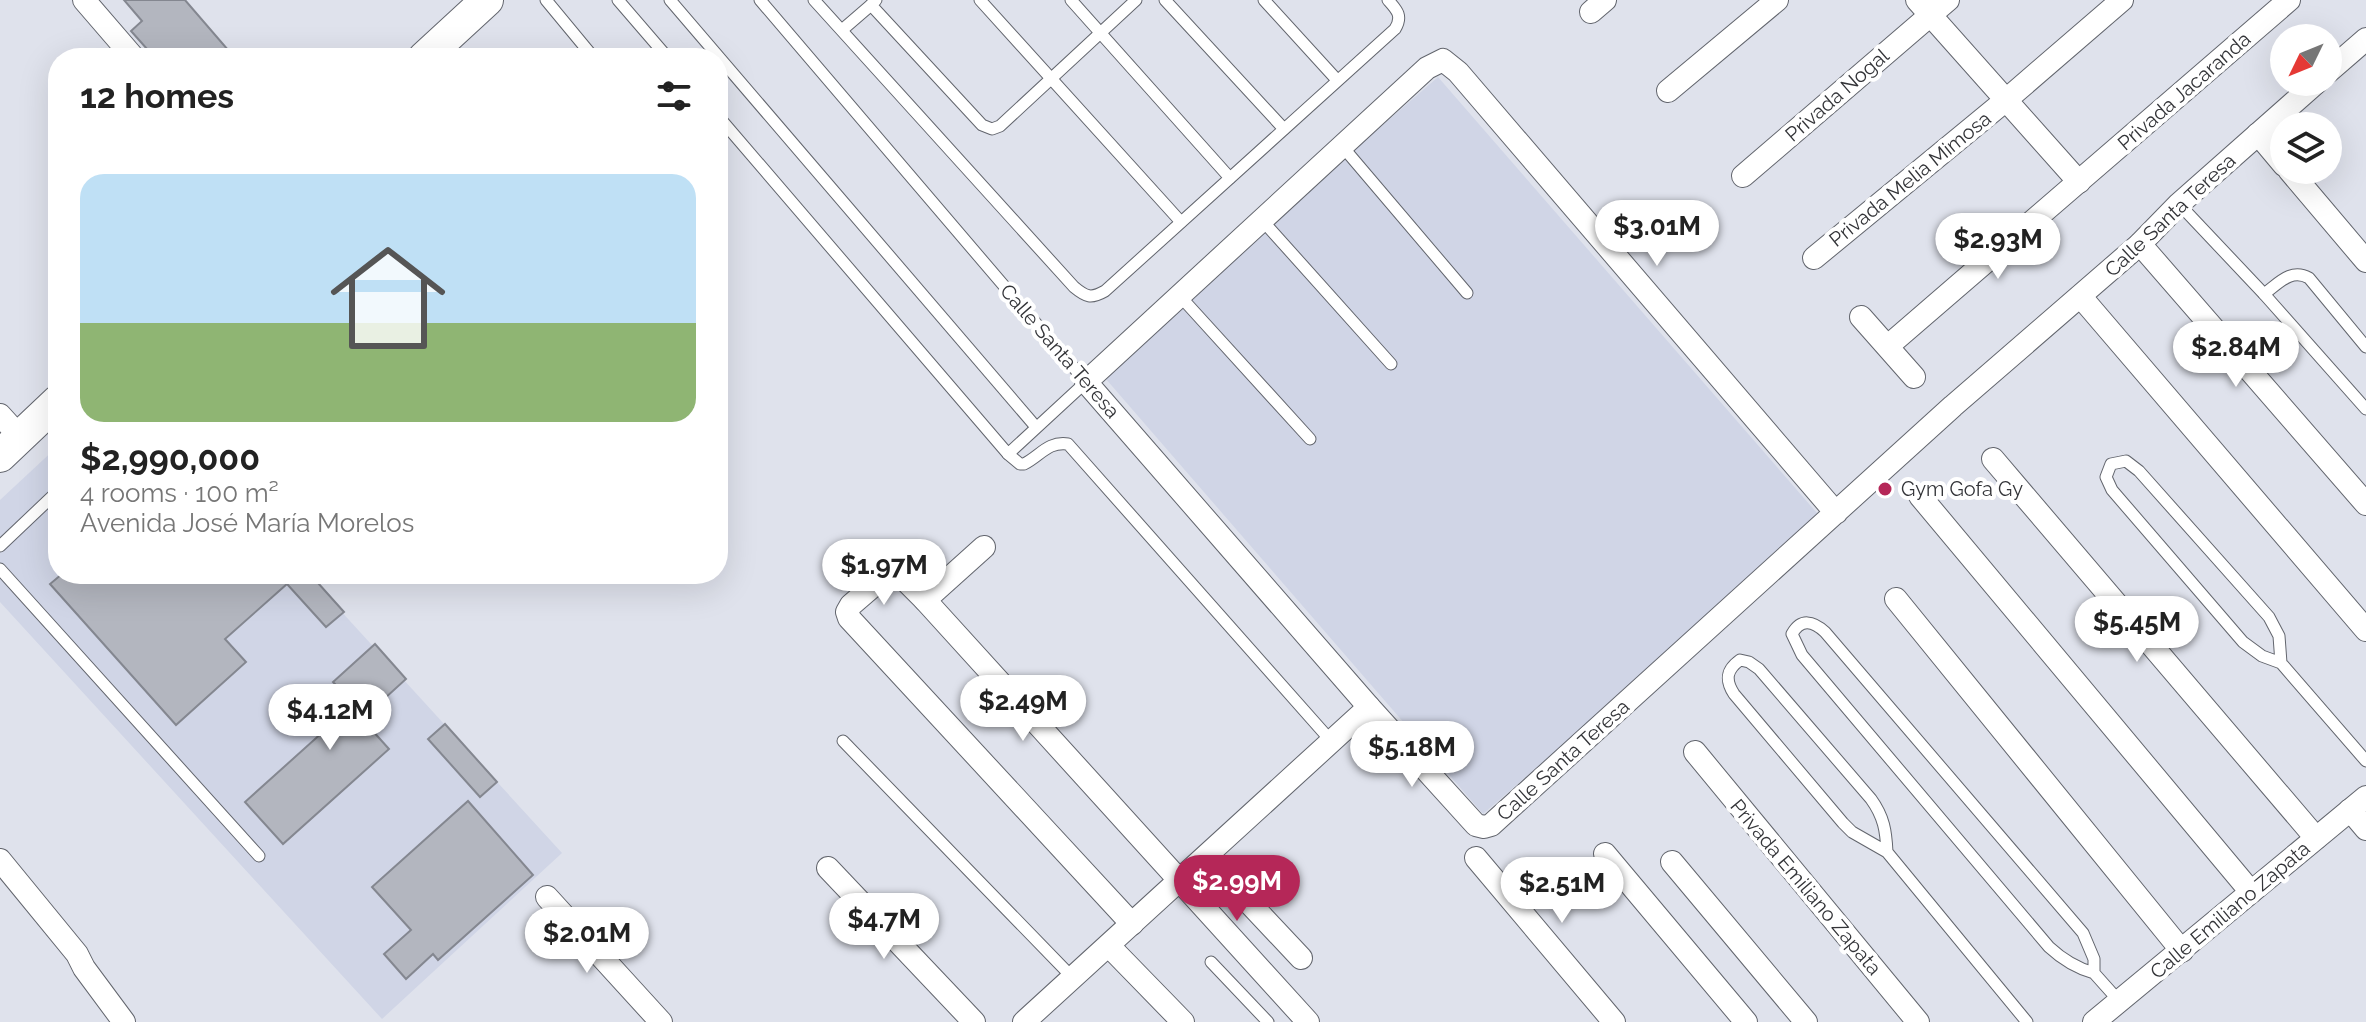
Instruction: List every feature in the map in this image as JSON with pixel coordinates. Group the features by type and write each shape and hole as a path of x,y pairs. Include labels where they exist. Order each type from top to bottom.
{"main road":[{"path":"435,48 487,0"},
{"path":"7,436 48,408"}],"street":[{"path":"84,0 125,48"},
{"path":"1668,91 1777,0"},
{"name":"Privada Melia Mimosa","path":"1814,258 2122,0"},
{"name":"Privada Jacaranda","path":"1888,346 2289,0"},
{"path":"1932,5 2006,100 2079,182"},
{"name":"Privada Nogal","path":"1743,176 1932,5"},
{"path":"2342,62 2363,48"},
{"path":"1086,382 1427,68 1443,60 1458,72 1836,513"},
{"name":"Calle Santa Teresa","path":"1086,382 1369,707 1476,825 1484,827 1491,825 1953,406 2081,297 2179,204 2301,96"},
{"path":"2258,134 2270,148"},
{"path":"2301,184 2366,261"},
{"path":"2140,244 2366,504"},
{"path":"2081,297 2366,630"},
{"path":"1861,317 1914,377"},
{"path":"1993,459 2316,838"},
{"path":"1920,496 2251,892"},
{"path":"925,600 984,547"},
{"path":"1132,924 849,618 847,612 851,605 892,571 925,600 1308,1022"},
{"path":"1896,599 2182,951"},
{"path":"1024,1022 1369,707"},
{"name":"Privada Emiliano Zapata","path":"1695,752 1918,1022"},
{"path":"2358,804 2366,829"},
{"name":"Calle Emiliano Zapata","path":"2094,1022 2358,804"},
{"path":"1605,854 1746,1022"},
{"path":"1206,857 1301,958"},
{"path":"1476,858 1614,1022"},
{"path":"0,860 77,954 124,1022"},
{"path":"1672,862 1806,1022"},
{"path":"828,868 974,1022"},
{"path":"547,897 661,1022"},
{"path":"1109,946 1183,1022"}],"lane":[{"path":"546,0 586,48"},
{"path":"618,0 659,48"},
{"path":"670,0 711,48"},
{"name":"Calle Santa Teresa","path":"760,0 1086,382"},
{"path":"814,0 1074,287 1085,297 1094,298 1395,29 1400,21 1398,12 1388,0"},
{"path":"980,0 1050,81 1181,222"},
{"path":"1071,0 1230,178"},
{"path":"842,30 874,2 982,125 992,129 1000,126 1136,0"},
{"path":"1165,0 1284,129"},
{"path":"1264,0 1337,80"},
{"path":"728,68 1036,427"},
{"path":"728,128 1008,454 1024,464 1050,445 1058,442 1068,444 1332,742"},
{"path":"1342,146 1467,293"},
{"path":"2179,204 2366,409"},
{"path":"1262,220 1391,364"},
{"path":"2264,294 2293,273 2300,273 2309,278 2366,347"},
{"path":"1179,295 1310,439"},
{"path":"1008,454 1086,382"},
{"path":"2281,663 2279,636 2269,617 2139,471 2126,461 2111,464 2106,477 2112,490 2233,631 2262,656 2281,663 2366,761"},
{"path":"0,546 48,500"},
{"path":"0,569 259,856"},
{"path":"2094,973 2094,959 2083,933 1846,656 1815,623 1806,622 1797,626 1792,634 1802,655 2049,947 2078,968 2094,973 2119,1001"},
{"path":"1887,852 1886,827 1871,799 1759,669 1740,660 1732,665 1727,674 1734,694 1843,823 1852,832 1887,852 2027,1022"},
{"path":"843,741 1073,978"},
{"path":"1211,962 1268,1022"}],"shaded area":[{"path":"1438,77 1823,520 1483,814 1099,371"},
{"path":"48,455 48,584 316,584 562,853 382,1019 0,602 0,500"}],"building":[{"path":"124,0 185,0 226,48 146,48 131,31 142,21"},
{"path":"50,584 287,584 225,639 246,662 176,725"},
{"path":"287,584 319,584 344,612 326,627"},
{"path":"375,644 406,679 362,719 389,749 283,844 245,802 354,704 333,682"},
{"path":"445,724 497,782 480,797 428,739"},
{"path":"468,801 533,875 438,960 433,954 406,979 384,954 411,930 372,887"}],"place":[{"name":"Gym Gofa Gy","path":"1885,489"}]}
